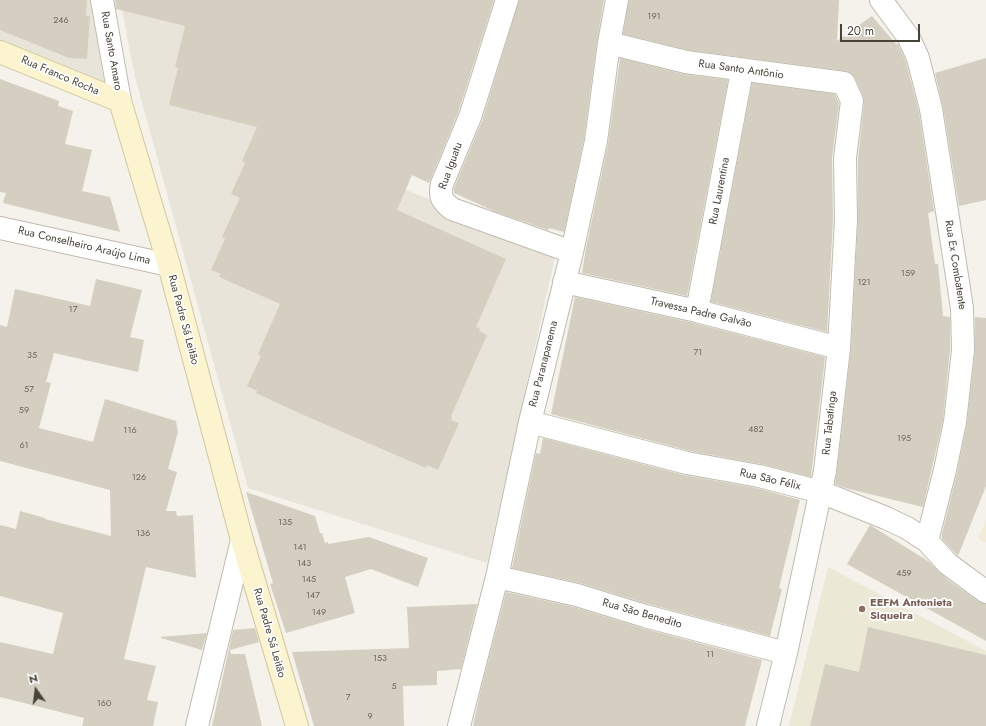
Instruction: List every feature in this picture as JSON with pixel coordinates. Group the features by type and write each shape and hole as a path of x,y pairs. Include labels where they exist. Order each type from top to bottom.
{"main road":[{"name":"Rua Franco Rocha","path":"0,52 120,101"},
{"name":"Rua Padre Sá Leitão","path":"120,101 169,265 242,540 296,726"}],"street":[{"name":"Rua Santo Amaro","path":"102,0 120,101"},
{"name":"Rua Iguatu","path":"507,0 470,117 440,192 442,199 452,209 572,252"},
{"name":"Rua Paranapanema","path":"459,726 497,577 530,422 572,252 596,141 609,43 617,0"},
{"name":"Rua Ex Combatente","path":"881,0 909,38 918,58 931,110 962,308 963,350 955,422 945,470 927,541"},
{"name":"Rua Santo Antônio","path":"609,43 686,62 844,84 852,101 850,114"},
{"name":"Rua Laurentina","path":"697,311 742,70"},
{"name":"Rua Tabatinga","path":"768,726 786,653 825,471 838,348 846,220 845,158 850,114"},
{"name":"Rua Conselheiro Araújo Lima","path":"0,228 169,265"},
{"name":"Travessa Padre Galvão","path":"564,282 697,311 838,348"},
{"name":"Rua São Félix","path":"530,422 687,463 759,476 821,492 907,528 927,541 948,564 986,592"},
{"name":"Rua Padre Sá Leitão","path":"197,726 242,540"},
{"name":"Rua São Benedito","path":"497,577 577,595 644,616 786,653"}],"shaded area":[{"path":"0,0 94,0 109,99 0,55"},
{"path":"120,0 330,0 380,179 556,252 487,563 248,488 135,77"},
{"path":"986,520 986,543 978,539"},
{"name":"EEFM Antonieta Siqueira","path":"828,567 986,651 986,726 789,726"}],"building":[{"path":"0,0 87,0 86,16 90,16 87,59 69,58 0,30"},
{"path":"115,0 494,0 458,113 429,183 412,175 397,210 506,259 476,327 480,328 479,331 487,335 451,416 451,420 459,423 438,470 427,465 426,468 299,413 256,393 257,391 247,386 261,356 258,354 280,304 219,277 221,274 211,270 225,239 222,237 240,198 231,194 245,163 242,161 257,127 169,105 178,68 175,67 185,26 116,9"},
{"path":"519,0 604,0 584,139 564,232 549,228 548,230 496,212 454,193 454,188 482,121"},
{"path":"629,0 839,0 837,41 872,16 896,44 898,44 906,62 919,112 934,211 928,213 935,264 938,264 943,316 950,317 950,349 943,420 923,507 845,488 835,484 851,349 858,221 858,159 864,103 863,96 855,78 851,73 846,71 688,50 623,34"},
{"path":"620,58 683,74 728,80 687,296 582,273 608,144"},
{"path":"986,58 986,200 959,206 943,107 935,73"},
{"path":"0,79 59,101 58,106 73,111 65,144 92,150 82,191 110,197 120,232 3,203 6,193 0,192"},
{"path":"752,83 835,94 839,103 832,158 833,220 827,332 711,302"},
{"path":"96,279 142,290 130,337 144,340 138,372 54,353 46,382 51,383 39,428 93,442 105,399 176,421 178,432 168,469 177,472 166,511 176,511 177,516 193,515 196,578 146,567 124,659 156,666 147,700 158,702 153,726 82,726 84,718 0,697 0,642 53,654 63,613 0,596 0,525 16,529 20,511 111,536 110,490 0,461 0,325 7,327 15,289 90,306"},
{"path":"575,297 694,323 825,357 811,477 761,464 690,451 551,414"},
{"path":"975,317 986,318 986,486 958,556 942,539 942,534 957,473 967,423 975,351"},
{"path":"543,438 684,475 756,488 800,500 779,588 782,589 770,636 648,604 580,583 512,568 536,453 540,454"},
{"path":"246,492 315,516 320,533 322,533 325,543 328,542 328,544 369,537 428,558 418,587 371,569 345,577 355,613 286,633 270,584 273,583"},
{"path":"870,525 928,561 948,580 979,602 986,604 986,641 847,564"},
{"path":"506,592 574,607 642,628 762,660 745,726 473,726"},
{"path":"477,604 461,669 437,671 437,685 403,686 404,726 314,726 292,652 409,648 407,607"},
{"name":"EEFM Antonieta Siqueira","path":"868,627 986,655 986,726 810,726 825,664 859,672"},
{"path":"255,628 259,642 230,650 231,654 245,654 262,726 212,726 233,630"},
{"path":"207,633 202,650 161,638 161,637"}],"place":[{"name":"EEFM Antonieta Siqueira","path":"862,609"}]}
